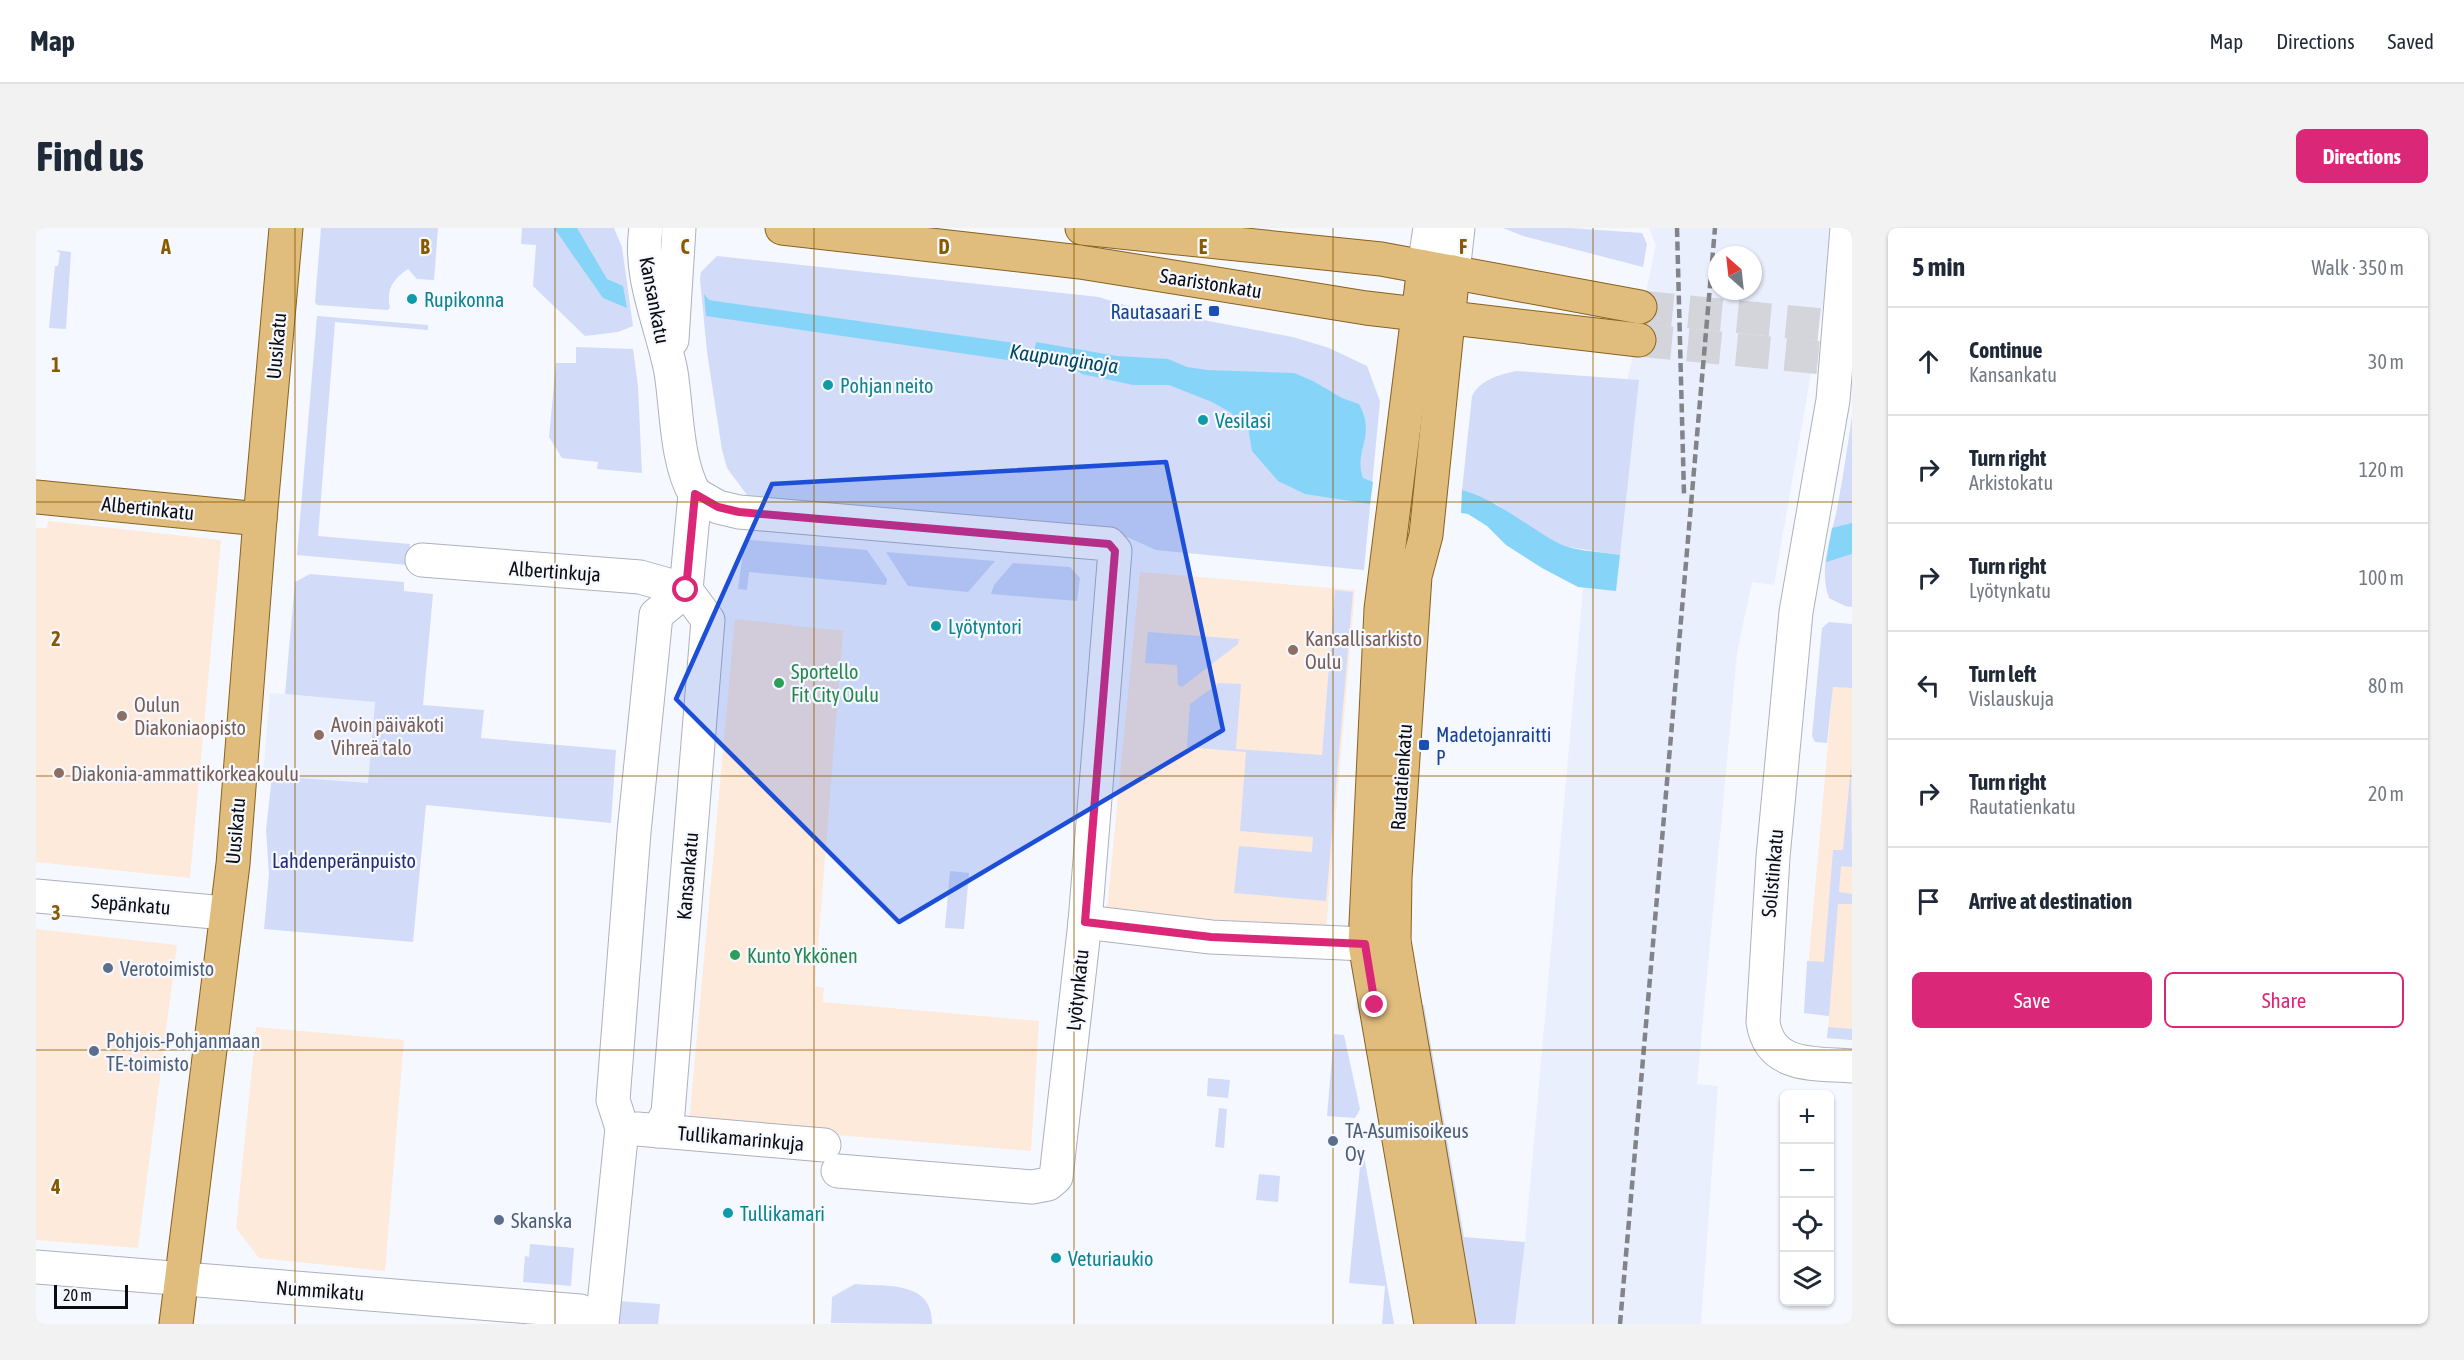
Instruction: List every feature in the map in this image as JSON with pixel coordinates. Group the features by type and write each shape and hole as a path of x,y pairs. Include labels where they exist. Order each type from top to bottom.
{"main road":[{"name":"Uusikatu","path":"176,1324 225,913 233,864 286,228"},
{"name":"Saaristonkatu","path":"782,228 1080,262 1433,316 1639,340"},
{"name":"Saaristonkatu","path":"1082,228 1382,259 1640,307"},
{"name":"Rautatienkatu","path":"1431,1324 1379,943 1382,609 1433,316 1439,269"},
{"name":"Albertinkatu","path":"36,497 260,519"},
{"name":"Rautatienkatu","path":"1379,943 1459,1324"}],"street":[{"name":"Kansankatu","path":"646,228 644,242 648,279 670,371 682,452 689,484 695,494 686,590 708,620 668,1113 658,1131"},
{"name":"Kansankatu","path":"670,371 679,228"},
{"name":"Rautatienkatu","path":"1430,228 1439,269"},
{"name":"Rautatienkatu","path":"1439,269 1458,228"},
{"name":"Solistinkatu","path":"1847,228 1833,400 1796,612 1773,857 1763,1022 1765,1035 1773,1049 1780,1055 1806,1062 1852,1066"},
{"name":"Lyötynkatu","path":"695,494 718,507 739,512 1109,544 1115,551 1085,922 1056,1177 1048,1184 1032,1187 831,1158"},
{"name":"Albertinkuja","path":"422,560 640,577 686,590"},
{"path":"601,1324 622,1128 613,1100 634,832 656,615 686,590"},
{"name":"Sepänkatu","path":"36,896 225,913"},
{"path":"1085,922 1211,937 1379,943"},
{"path":"622,1128 658,1131"},
{"name":"Tullikamarinkuja","path":"658,1131 831,1158"},
{"name":"Nummikatu","path":"36,1267 580,1311 601,1324"}],"highlighted area":[{"path":"1166,462 1223,730 899,922 676,699 772,484"}],"shaded area":[{"path":"1649,228 1833,228 1830,265 1774,585 1752,582 1737,653 1697,1084 1718,1086 1701,1324 1515,1324 1525,1242 1583,589 1656,245"},
{"path":"48,521 221,540 190,878 36,862 36,528 47,528"},
{"path":"1140,572 1355,590 1326,930 1107,909"},
{"path":"735,619 843,631 815,986 824,988 823,1002 1039,1021 1031,1151 689,1123"},
{"path":"1833,686 1852,688 1852,1040 1827,1038 1829,1016 1804,1013"},
{"name":"Avoin päiväkoti Vihreä talo","path":"270,693 375,701 368,784 263,775"},
{"path":"36,929 177,945 138,1248 36,1240"},
{"path":"256,1027 404,1040 385,1271 259,1258 236,1228"}],"green space":[{"path":"321,228 438,228 434,280 417,279 408,269 392,285 389,295 390,308 387,310 317,305 315,302"},
{"path":"522,228 614,228 622,247 633,326 618,332 585,336 533,286 536,245 521,244"},
{"path":"1503,228 1570,228 1642,233 1647,244 1643,267 1523,236"},
{"path":"56,250 71,252 66,329 49,328 55,266 58,266 60,253"},
{"path":"717,256 1099,297 1124,305 1293,337 1329,348 1367,366 1380,401 1364,570 1156,550 1111,530 750,499 727,468 722,450 707,352 700,279 701,272"},
{"path":"317,316 428,325 428,330 335,322 318,536 410,544 408,565 297,555"},
{"path":"576,347 633,349 638,386 642,473 597,469 598,462 562,458 549,437 556,363 576,363"},
{"path":"1517,371 1639,380 1620,555 1562,546 1513,517 1498,505 1462,490 1472,396 1485,382"},
{"path":"1852,416 1852,607 1829,598 1825,574"},
{"path":"750,540 867,550 887,579 886,585 749,572 747,590 738,589 744,545"},
{"path":"886,552 995,561 968,592 908,586"},
{"path":"1013,563 1070,567 1080,578 1077,601 991,594 994,585"},
{"name":"Lahdenperänpuisto","path":"310,574 404,582 404,591 433,594 423,705 484,710 481,738 616,750 611,823 426,805 413,942 264,929 269,874 266,830 272,776 368,783 375,702 285,694 295,582"},
{"path":"1335,590 1353,592 1326,901 1234,893 1239,846 1312,852 1313,837 1240,831 1246,752 1187,747 1190,704 1219,683 1241,684 1236,749 1322,755"},
{"path":"1829,622 1852,624 1852,688 1833,687 1827,743 1815,742 1812,736 1822,628"},
{"path":"1148,632 1239,639 1238,644 1182,687 1178,685 1177,665 1145,663"},
{"path":"1851,766 1852,867 1841,866 1839,892 1852,894 1852,904 1838,904 1829,1016 1804,1013 1807,961 1824,962 1833,850 1843,850"},
{"path":"950,871 969,873 964,929 945,928"},
{"path":"1424,1005 1464,1237 1525,1242 1515,1324 1469,1324 1414,1007"},
{"path":"1828,1027 1852,1029 1852,1040 1827,1038"},
{"path":"1334,1034 1344,1035 1360,1109 1355,1118 1327,1116"},
{"path":"1208,1078 1230,1080 1228,1098 1207,1096"},
{"path":"1219,1108 1227,1109 1224,1148 1215,1147"},
{"path":"1362,1145 1394,1324 1382,1324 1385,1286 1349,1283"},
{"path":"1259,1174 1280,1176 1278,1202 1256,1200"},
{"path":"530,1244 574,1248 571,1286 523,1282 525,1256 529,1257"},
{"path":"855,1284 893,1286 916,1293 925,1300 930,1310 932,1324 831,1323 832,1297"},
{"path":"618,1301 660,1304 658,1324 616,1324"}],"water":[{"path":"554,228 577,228 607,279 623,286 627,308 603,298"},
{"path":"704,294 709,300 1022,344 1021,362 706,316"},
{"path":"1036,342 1117,356 1168,359 1187,367 1207,370 1294,373 1313,381 1342,398 1359,404 1366,426 1361,468 1363,478 1373,482 1370,504 1305,494 1278,481 1252,451 1248,428 1230,412 1212,402 1169,385 1133,385 1082,374 1068,365 1047,360 1033,361"},
{"path":"1462,490 1488,500 1560,544 1581,550 1620,555 1616,591 1578,587 1506,545 1487,526 1468,514 1461,513"},
{"path":"1852,523 1852,554 1826,562 1832,528"}],"waterway":[{"name":"Kaupunginoja","path":"1014,350 1044,354"}],"tunnel":[{"path":"1640,307 1852,328"},
{"path":"1639,340 1852,361"}],"railway":[{"path":"1677,228 1684,494"},
{"path":"1620,1324 1715,228"}],"place":[{"name":"Rupikonna","path":"412,299"},
{"name":"Rautasaari E","path":"1214,311"},
{"name":"Pohjan neito","path":"828,385"},
{"name":"Vesilasi","path":"1203,420"},
{"name":"Lyötyntori","path":"936,626"},
{"name":"Kansallisarkisto Oulu","path":"1293,650"},
{"name":"Sportello Fit City Oulu","path":"779,683"},
{"name":"Oulun Diakoniaopisto","path":"122,716"},
{"name":"Avoin päiväkoti Vihreä talo","path":"319,735"},
{"name":"Madetojanraitti P","path":"1424,745"},
{"name":"Diakonia-ammattikorkeakoulu","path":"59,773"},
{"name":"Kunto Ykkönen","path":"735,955"},
{"name":"Verotoimisto","path":"108,968"},
{"name":"Pohjois-Pohjanmaan TE-toimisto","path":"94,1051"},
{"name":"TA-Asumisoikeus Oy","path":"1333,1141"},
{"name":"Tullikamari","path":"728,1213"},
{"name":"Skanska","path":"499,1220"},
{"name":"Veturiaukio","path":"1056,1258"}],"route":[{"path":"686,590 695,494 718,507 739,512 1113,546 1115,551 1085,922 1211,937 1365,944 1375,1005"}]}
